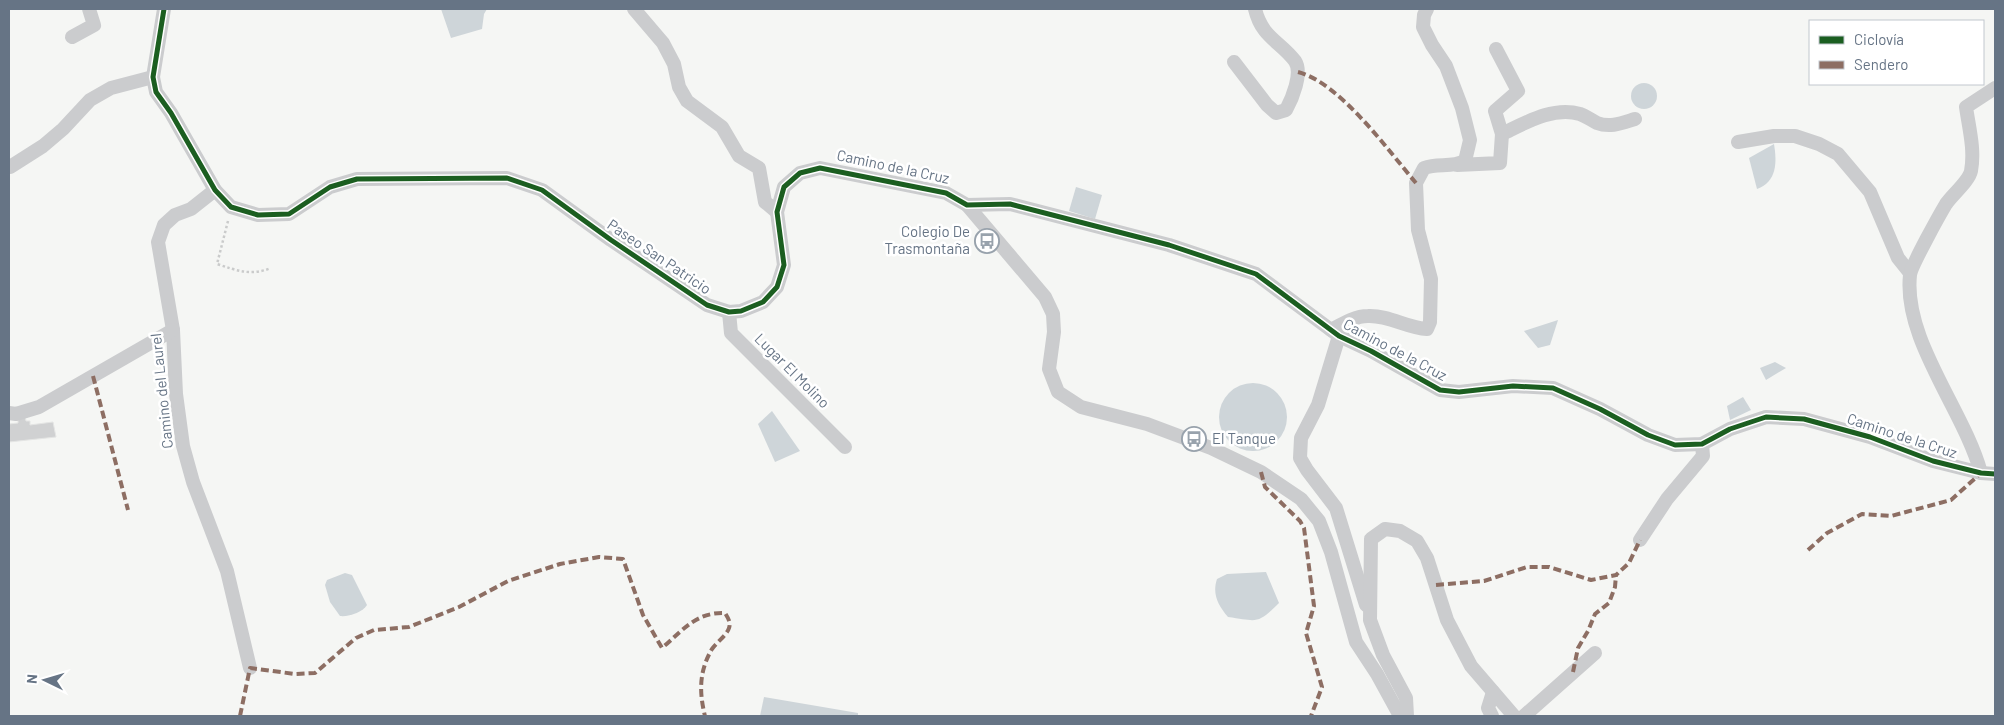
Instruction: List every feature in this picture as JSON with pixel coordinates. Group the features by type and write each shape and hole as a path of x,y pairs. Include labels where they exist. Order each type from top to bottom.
{"street":[{"path":"72,36 94,25 89,9"},
{"path":"164,9 153,77 156,92 171,113 215,190 231,207"},
{"path":"634,9 663,43 674,64 679,87 687,101 722,127 739,156 759,168 765,202 776,212 784,265 777,287 763,302 741,311 729,312"},
{"path":"1234,62 1266,105 1276,113 1286,110 1293,98 1298,72 1296,62 1269,36 1257,18 1255,9"},
{"path":"1427,9 1424,15 1423,27 1446,66 1462,108 1470,140 1465,161 1456,165"},
{"path":"1407,716 1406,698 1384,655 1370,620 1336,508 1300,458 1301,438 1318,405 1335,333 1350,320 1368,316 1427,329 1430,322 1431,279 1418,230 1416,183 1424,168 1432,165 1500,163 1502,134 1495,111 1518,92 1496,49"},
{"path":"10,167 43,146 63,129 90,100 111,88 153,77"},
{"path":"1988,473 1922,345 1910,301 1910,273 1946,204 1971,173 1972,152 1966,107 1995,88"},
{"path":"1502,134 1534,118 1564,112 1580,114 1599,124 1614,126 1635,119"},
{"path":"1738,142 1774,136 1795,136 1819,144 1838,154 1870,192 1898,258 1910,273"},
{"name":"Camino de la Cruz","path":"776,212 784,187 800,173 820,168 946,194 967,205 1010,204 1169,245 1256,274 1335,333 1440,390 1459,392 1513,386 1553,388 1600,409 1648,435 1675,445 1702,444 1730,429 1766,417 1804,419 1870,437 1933,461 1988,473"},
{"name":"Paseo San Patricio","path":"231,207 258,215 289,214 330,186 357,179 507,178 542,190 611,240 707,305 729,312"},
{"name":"Camino del Laurel","path":"215,190 191,210 175,215 164,225 158,242 173,330 176,394 183,446 193,482 227,572 250,668"},
{"path":"967,205 1045,297 1053,314 1054,332 1050,369 1058,392 1081,407 1147,424 1211,448 1260,472 1300,499 1319,521 1331,552 1356,642 1377,674 1400,716"},
{"name":"Lugar El Molino","path":"729,312 731,333 846,447"},
{"path":"9,413 16,414 39,407 173,330"},
{"path":"1640,540 1667,499 1703,456 1702,444"},
{"path":"1370,620 1371,540 1385,530 1400,531 1417,541 1428,558 1447,620 1471,666 1514,716"},
{"path":"1524,716 1595,653"},
{"path":"1492,716 1488,708 1493,692"}],"path":[{"path":"231,207 217,264 239,271 258,273 271,268"}],"shaded area":[{"path":"441,9 487,9 484,14 482,29 451,38"},
{"path":"1644,83 1653,87 1657,96 1653,105 1644,109 1635,105 1631,96 1635,87"},
{"path":"1774,144 1774,171 1769,182 1757,189 1749,158"},
{"path":"1076,187 1102,195 1095,219 1069,211"},
{"path":"1558,320 1550,345 1538,348 1524,331"},
{"path":"1775,362 1786,368 1766,380 1760,368"},
{"path":"1253,383 1266,385 1277,393 1285,404 1287,417 1285,430 1277,441 1266,449 1253,451 1240,449 1229,441 1221,430 1219,417 1221,404 1229,393 1240,385"},
{"path":"1743,397 1751,410 1730,420 1727,406"},
{"path":"772,411 800,451 775,462 758,424"},
{"path":"1266,572 1279,603 1266,615 1256,620 1228,617 1217,599 1215,590 1217,579 1227,574"},
{"path":"345,573 352,575 367,605 355,614 340,616 330,602 325,585 327,580"},
{"path":"764,697 858,713 858,716 760,716"}],"building":[{"path":"25,416 26,421 30,421 30,425 53,422 56,437 9,442 9,424 18,423 18,417"}],"marked path":[{"path":"1298,72 1330,89 1346,103 1377,136 1416,183"},
{"path":"93,376 128,510"},
{"path":"1261,472 1265,487 1300,521 1304,528 1314,606 1306,633 1322,687 1311,716"},
{"path":"1808,550 1827,533 1862,514 1891,516 1951,500 1981,473"},
{"path":"1436,585 1484,581 1527,567 1549,567 1591,580 1616,575 1629,563 1640,540"},
{"path":"240,716 250,668 295,674 315,673 356,638 374,630 409,627 459,607 508,581 560,564 599,557 623,559 643,615 662,648 690,623 715,613 725,613 730,626 712,649 702,674 701,690 705,716"},
{"path":"1573,672 1578,648 1595,614 1609,603 1615,587 1616,575"}],"cycle path":[{"path":"164,9 153,77 156,92 171,113 215,190 231,207 258,215 289,214 330,187 357,179 507,178 542,190 611,240 707,305 729,312 741,311 763,302 777,287 784,265 777,212 784,187 800,173 820,168 946,193 967,205 1010,204 1169,245 1256,274 1339,336 1371,351 1440,390 1459,392 1513,386 1553,388 1600,409 1648,435 1675,445 1702,444 1730,429 1766,417 1804,419 1870,437 1933,461 1981,473 1995,474"}],"place":[{"name":"Colegio De Trasmontaña","path":"987,241"},
{"name":"El Tanque","path":"1194,439"}]}
